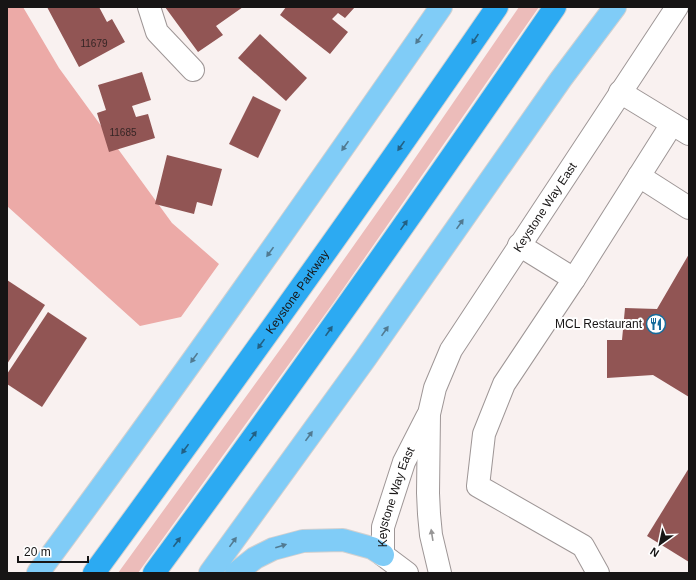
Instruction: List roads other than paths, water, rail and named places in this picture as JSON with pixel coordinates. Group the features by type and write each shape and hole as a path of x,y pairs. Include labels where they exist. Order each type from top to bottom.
{"highway":[{"name":"Keystone Parkway","path":"94,573 326,253 497,7"},
{"path":"154,573 381,258 555,7"}],"main road":[{"path":"38,573 180,379 310,197 441,7"},
{"path":"210,573 365,359 561,79 615,7"},
{"path":"236,573 255,558 272,549 303,541 343,540 372,548 383,555"}],"street":[{"path":"149,7 156,32 193,70"},
{"name":"Keystone Way East","path":"440,573 432,535 428,493 429,414 434,388 450,350 677,7"},
{"path":"598,573 583,546 478,486 484,434 504,384 574,279 639,176 680,129 620,92"},
{"path":"639,176 689,208"},
{"path":"519,245 574,279"},
{"name":"Keystone Way East","path":"408,573 383,555 382,527 404,462 429,414"}],"place":[{"name":"MCL Restaurant","path":"656,324"}]}
